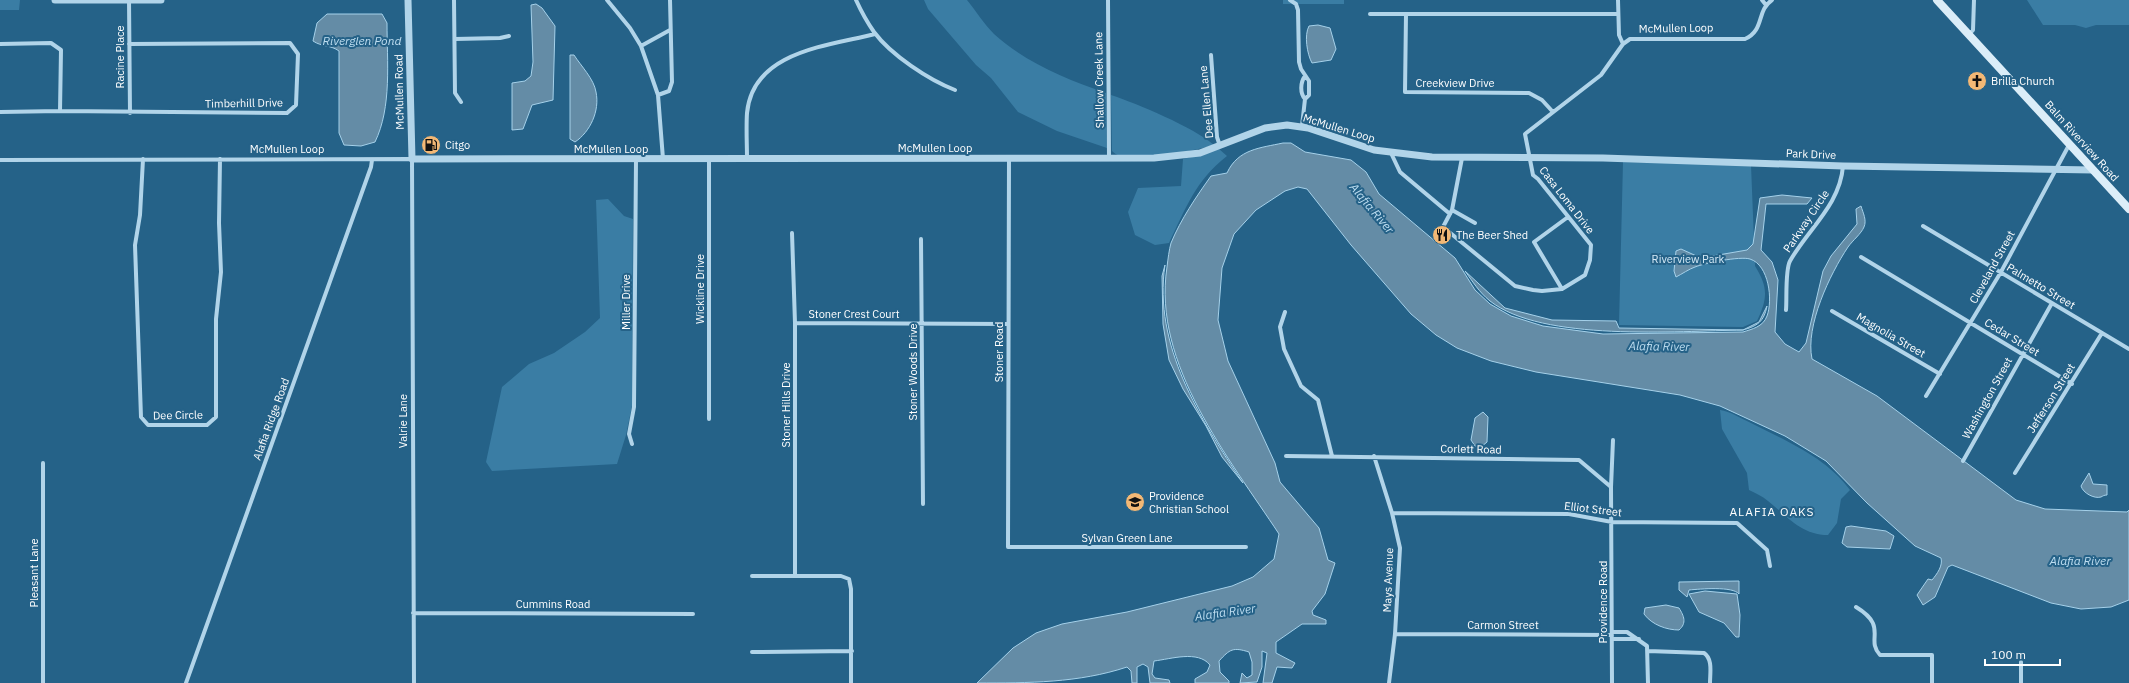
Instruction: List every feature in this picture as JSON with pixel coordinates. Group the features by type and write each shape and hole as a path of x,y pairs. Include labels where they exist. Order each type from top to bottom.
{"main road":[{"name":"Balm Riverview Road","path":"1937,0 2129,209"}],"street":[{"path":"55,0 161,0"},
{"name":"Racine Place","path":"129,0 130,113"},
{"name":"McMullen Road","path":"408,0 412,160"},
{"path":"454,0 456,93 461,102"},
{"path":"607,0 630,28 641,46 658,95 663,160"},
{"path":"658,95 669,91 672,82 670,0"},
{"path":"856,0 875,34 906,61 943,85 955,90"},
{"name":"Shallow Creek Lane","path":"1108,0 1109,159"},
{"path":"1290,0 1296,4 1298,10 1299,62 1305,76 1309,81 1309,95 1305,99 1302,126"},
{"path":"1529,158 1525,134 1601,75 1623,44 1619,35 1618,0"},
{"path":"1762,0 1766,5 1772,0"},
{"path":"1969,34 1973,30 1974,0"},
{"name":"McMullen Loop","path":"1623,44 1630,40 1644,39 1745,39 1753,35 1758,30 1766,5"},
{"path":"1370,14 1618,14"},
{"name":"Creekview Drive","path":"1406,14 1405,92 1529,93 1542,100 1553,112"},
{"path":"641,46 670,30"},
{"path":"747,159 747,112 754,91 767,70 779,62 796,54 875,34"},
{"path":"455,39 500,38 509,36"},
{"path":"0,44 51,43 61,50 60,111"},
{"name":"Timberhill Drive","path":"0,112 60,111 130,113 287,113 296,105 298,54 290,43 129,44"},
{"name":"Dee Ellen Lane","path":"1211,55 1217,137 1220,146"},
{"path":"1305,76 1301,82 1302,95 1305,99"},
{"path":"1302,89 1309,88"},
{"name":"McMullen Loop","path":"0,160 1109,159 1178,156 1200,153 1270,126 1287,125 1302,126 1353,144 1391,153 1462,158 1529,158"},
{"name":"Cleveland Street","path":"1926,396 1971,324 2001,272 2055,169 2070,144"},
{"path":"1391,153 1400,172 1451,212 1474,224"},
{"name":"Stoner Road","path":"1008,547 1009,158"},
{"path":"1451,212 1462,158"},
{"name":"Park Drive","path":"1529,158 1843,166 2093,170"},
{"name":"Casa Loma Drive","path":"1451,212 1443,227 1515,286 1542,291 1562,289 1585,275 1590,260 1591,245 1538,179 1533,175 1529,158"},
{"name":"Dee Circle","path":"143,160 140,215 135,245 141,417 148,426 206,425 216,417 216,319 221,272 219,223 220,159"},
{"name":"Wickline Drive","path":"709,159 709,419"},
{"name":"Alafia Ridge Road","path":"186,683 372,160"},
{"name":"Valrie Lane","path":"412,160 414,683"},
{"name":"Miller Drive","path":"632,444 629,434 634,407 636,160"},
{"name":"Parkway Circle","path":"1786,310 1789,263 1832,203 1839,186 1843,166"},
{"path":"1562,289 1534,242 1568,217"},
{"name":"Palmetto Street","path":"1923,226 2052,304 2129,348"},
{"name":"Stoner Hills Drive","path":"792,233 795,322 795,576"},
{"name":"Stoner Woods Drive","path":"921,239 923,504"},
{"name":"Cedar Street","path":"1862,258 2072,384"},
{"name":"Washington Street","path":"1963,461 2022,354 2052,304"},
{"name":"Magnolia Street","path":"1832,311 1940,374"},
{"path":"1285,312 1280,327 1284,349 1301,386 1318,400 1332,456"},
{"name":"Stoner Crest Court","path":"795,322 1008,324"},
{"name":"Jefferson Street","path":"2016,473 2102,333"},
{"path":"1612,522 1611,487 1613,440"},
{"name":"Corlett Road","path":"1286,456 1374,456 1579,460 1611,487"},
{"name":"Mays Avenue","path":"1374,456 1392,513 1400,548 1395,634 1389,683"},
{"name":"Pleasant Lane","path":"43,463 43,683"},
{"name":"Elliot Street","path":"1392,513 1569,514 1612,522 1737,523 1767,550 1770,566"},
{"name":"Providence Road","path":"1612,522 1612,683"},
{"name":"Sylvan Green Lane","path":"1008,547 1246,547"},
{"path":"752,576 841,576 848,579 851,589 851,683"},
{"path":"1856,607 1871,618 1875,626 1876,651 1880,656 1932,654 1932,683"},
{"name":"Cummins Road","path":"413,613 693,614"},
{"path":"1612,635 1627,632 1647,646 1648,683"},
{"name":"Carmon Street","path":"1395,634 1612,635"},
{"path":"1612,635 1639,639"},
{"path":"752,652 852,651"},
{"path":"1648,651 1704,653 1707,655 1710,663 1710,683"},
{"path":"2020,662 2021,683"}],"green space":[{"path":"0,0 20,0 19,10 0,10"},
{"path":"924,0 967,0 994,34 1019,53 1061,76 1106,93 1107,148 1057,131 1018,112 991,78 976,65 928,9"},
{"path":"1283,0 1344,0 1344,4 1283,4"},
{"path":"2027,0 2129,0 2129,25 2096,25 2086,28 2075,25 2043,25"},
{"path":"1111,95 1136,104 1179,124 1205,138 1214,145 1194,150 1154,156 1120,156 1112,151"},
{"path":"1219,149 1227,156 1216,165 1199,185 1186,207 1169,243 1155,245 1135,235 1128,212 1138,188 1181,186 1183,159"},
{"name":"Riverview Park","path":"1623,162 1751,165 1755,266 1762,280 1765,293 1761,313 1757,321 1743,327 1619,325"},
{"path":"608,199 624,216 633,219 632,406 626,435 617,464 492,471 486,462 502,387 529,364 554,353 585,332 600,318 596,200"},
{"path":"1720,410 1736,415 1805,451 1840,478 1850,490 1841,499 1837,523 1828,535 1810,532 1802,528 1795,524 1766,499 1749,490 1747,473 1722,429"}],"water":[{"path":"536,4 542,8 555,26 553,100 532,105 523,129 512,130 512,83 525,81 531,76 533,62 531,5"},
{"name":"Riverglen Pond","path":"327,14 382,14 387,23 388,68 386,99 384,114 375,142 361,146 344,145 339,133 339,51 313,41 317,23"},
{"path":"1318,25 1330,28 1336,49 1331,60 1312,63 1306,39 1307,30 1309,26"},
{"path":"570,55 574,55 590,77 595,87 597,99 597,106 593,120 585,133 575,142 570,139"},
{"name":"Alafia River","path":"1291,143 1305,152 1351,160 1366,172 1379,194 1455,258 1475,290 1490,304 1511,316 1543,326 1603,334 1743,332 1753,329 1763,323 1767,316 1770,301 1768,284 1765,275 1762,268 1756,263 1745,258 1722,260 1695,267 1676,277 1674,271 1676,251 1681,249 1701,258 1747,250 1753,244 1760,198 1782,195 1812,198 1807,204 1766,204 1761,250 1772,262 1778,280 1775,332 1785,344 1799,352 1806,343 1823,271 1831,256 1857,224 1856,209 1861,206 1865,219 1864,227 1841,258 1827,286 1816,316 1812,331 1812,359 1877,396 2016,500 2045,509 2127,512 2129,510 2129,600 2111,607 2081,609 2051,603 1952,565 1948,567 1935,597 1923,605 1917,595 1928,579 1932,580 1938,573 1941,558 1915,546 1867,503 1826,461 1785,436 1720,406 1680,395 1536,372 1491,361 1457,348 1436,335 1411,314 1351,245 1307,189 1298,187 1285,191 1256,210 1234,234 1222,268 1218,320 1228,361 1275,463 1280,482 1319,528 1328,560 1335,563 1325,594 1312,611 1313,615 1326,620 1326,624 1302,624 1276,642 1276,653 1295,663 1292,668 1277,667 1272,683 1263,683 1267,653 1262,651 1262,667 1257,682 1240,683 1242,673 1247,678 1252,675 1252,662 1249,652 1235,649 1226,654 1219,661 1220,672 1229,681 1229,683 1195,683 1195,679 1207,672 1210,665 1205,660 1199,658 1176,657 1154,661 1152,674 1155,678 1169,680 1170,683 1150,683 1148,667 1143,664 1137,667 1137,683 1132,683 1131,671 1127,667 1072,679 1015,683 977,683 1013,648 1036,633 1062,624 1127,612 1232,586 1253,577 1274,559 1279,534 1238,474 1199,408 1183,374 1171,339 1165,303 1167,267 1171,243 1194,200 1211,176 1227,173 1237,159 1243,154 1258,148"},
{"path":"1165,265 1163,295 1166,324 1173,352 1183,380 1211,433 1243,483 1222,457 1206,426 1183,389 1169,360 1163,324 1162,276"},
{"path":"1465,271 1505,308 1552,320 1616,321 1619,328 1743,330 1683,332 1612,331 1542,323 1513,314 1490,301 1479,290"},
{"path":"1767,306 1766,311 1759,322"},
{"path":"1759,322 1752,327 1743,330"},
{"path":"1483,412 1488,417 1487,442 1481,447 1475,446 1471,440 1475,418"},
{"path":"2089,473 2093,484 2107,485 2107,495 2095,497 2089,495 2082,489 2081,486"},
{"path":"1851,526 1886,531 1894,536 1890,549 1847,547 1842,543 1846,527"},
{"path":"1739,581 1739,594 1736,591 1723,589 1701,589 1689,590 1687,597 1679,590 1679,582"},
{"path":"1705,591 1737,594 1740,615 1739,637 1736,637 1724,623 1699,612 1689,594"},
{"path":"1666,605 1679,608 1681,611 1684,622 1679,630 1670,629 1655,624 1644,614 1645,608"}],"place":[{"name":"Brilla Church","path":"1977,81"},
{"name":"Citgo","path":"431,145"},
{"name":"The Beer Shed","path":"1442,235"},
{"name":"Providence Christian School","path":"1135,502"}],"district":[{"name":"ALAFIA OAKS","path":"1772,511"}]}
